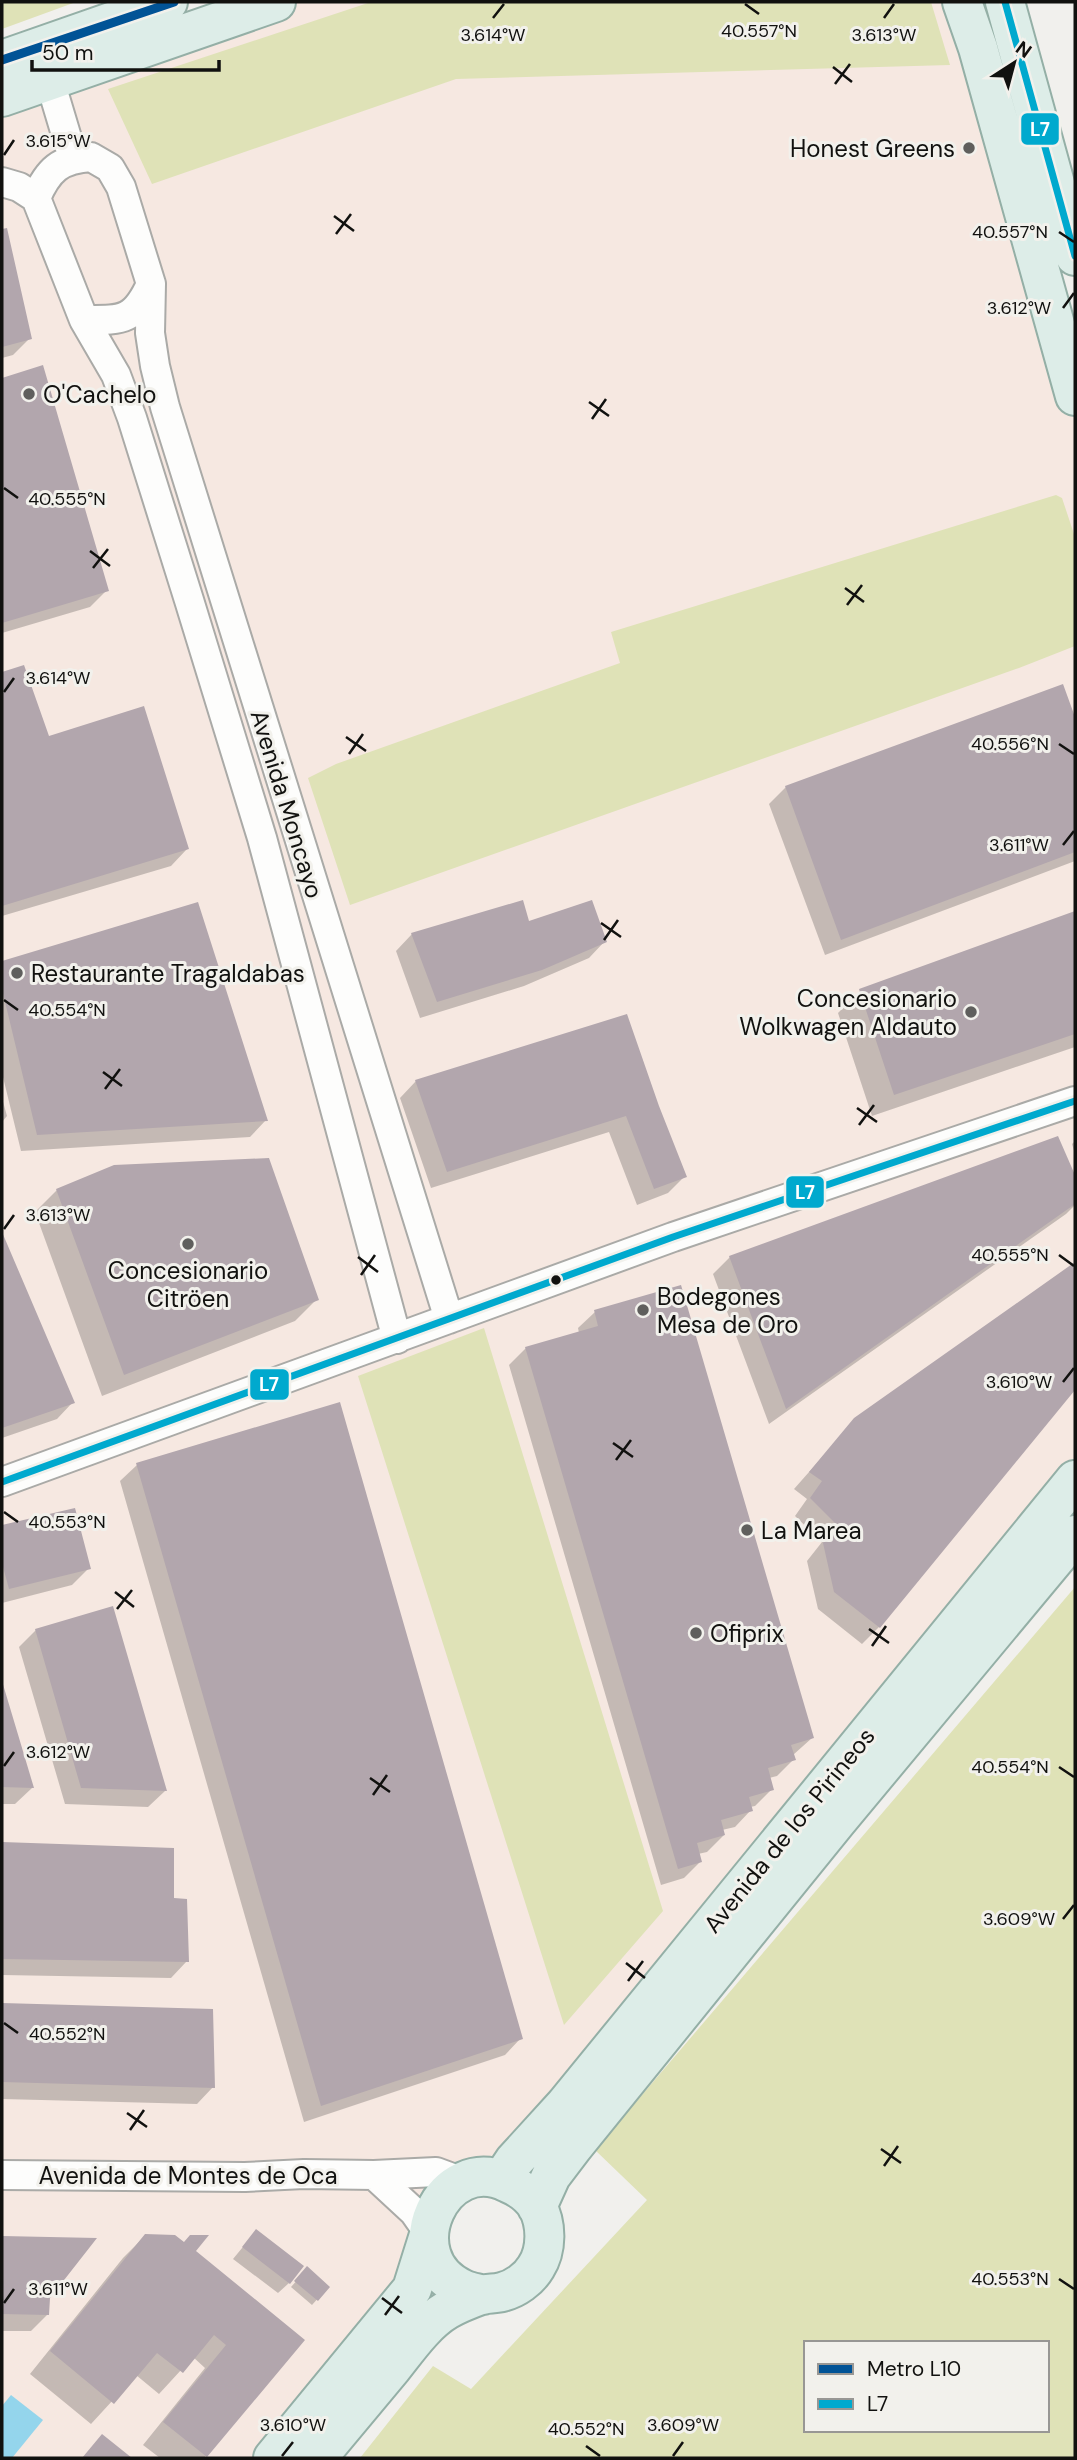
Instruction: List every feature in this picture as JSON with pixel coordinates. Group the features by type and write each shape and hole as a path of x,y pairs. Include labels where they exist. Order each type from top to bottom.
{"main road":[{"path":"2,60 168,2"},
{"path":"2,97 276,2"},
{"path":"962,2 981,59 1075,396"},
{"path":"1005,2 1075,256"},
{"name":"Avenida de los Pirineos","path":"502,2179 514,2161 565,2105 1075,1480"},
{"name":"Avenida de los Pirineos","path":"537,2207 551,2176 573,2147 837,1821 1075,1535"},
{"path":"273,2458 412,2289 430,2219 446,2193 463,2182 482,2178 502,2179 522,2190 537,2207 544,2226 544,2247 537,2267 523,2282 504,2292 483,2295 446,2311 418,2336 317,2458"},
{"path":"428,2235 433,2259 445,2277 463,2289 483,2295"}],"street":[{"path":"2,182 19,187 36,198 44,180 55,167 74,158 50,81"},
{"name":"Avenida Moncayo","path":"74,158 91,157 110,168 121,187 151,284 150,333 165,407 449,1319"},
{"name":"Avenida Moncayo","path":"36,198 84,320 116,375 132,418 268,860 397,1339"},
{"path":"84,320 124,318 140,306 151,284"},
{"path":"268,860 302,852"},
{"path":"2,1482 685,1233 1075,1101"},
{"name":"Avenida de Montes de Oca","path":"2,2175 245,2177 436,2172 463,2182"},
{"name":"Avenida de Montes de Oca","path":"374,2175 414,2212 428,2235"}],"shaded area":[{"path":"276,2 962,2 1075,399 1075,1480 482,2178 428,2232 273,2458 2,2458 2,98"}],"green space":[{"path":"2,2 76,2 2,29"},
{"path":"371,2 931,2 950,65 456,79 152,184 108,89"},
{"path":"1056,495 1062,498 1075,537 1075,646 350,905 308,778 336,764 620,663 611,632"},
{"path":"484,1328 663,1911 564,2025 358,1376"},
{"path":"1075,1587 1075,2458 360,2458 433,2366 471,2389 647,2200 595,2150"}],"water":[{"path":"11,2395 43,2420 12,2458 2,2458 2,2406"}],"building":[{"path":"7,228 32,339 2,347 2,229"},
{"path":"43,365 109,591 2,623 2,378"},
{"path":"24,665 49,736 144,706 189,849 2,906 2,672"},
{"path":"1063,684 1075,717 1075,852 841,940 785,786"},
{"path":"523,900 529,921 592,900 607,942 542,970 437,1002 411,933"},
{"path":"198,902 268,1121 37,1135 2,989 2,961"},
{"name":"Concesionario Wolkwagen Aldauto","path":"1075,911 1075,1034 894,1095 859,989"},
{"path":"627,1014 687,1177 654,1189 626,1116 447,1172 415,1080"},
{"path":"1058,1136 1075,1175 1075,1204 786,1409 729,1256"},
{"name":"Concesionario Citröen","path":"269,1158 319,1300 124,1375 56,1189 114,1165"},
{"path":"2,1232 75,1403 2,1428"},
{"path":"1075,1262 1075,1390 880,1628 834,1592 823,1543 837,1525 810,1498 822,1481 809,1472 854,1418"},
{"name":"Ofiprix","path":"681,1285 814,1738 791,1745 796,1760 768,1768 774,1790 749,1797 753,1811 721,1820 725,1835 697,1843 702,1862 678,1869 525,1347 598,1326 594,1310"},
{"path":"340,1402 523,2039 321,2106 136,1463"},
{"path":"75,1508 91,1569 9,1589 2,1563 2,1525"},
{"path":"113,1606 167,1791 81,1788 35,1629"},
{"path":"2,1681 34,1788 2,1787"},
{"path":"2,1842 174,1848 174,1898 187,1899 189,1962 2,1959"},
{"path":"2,2003 213,2009 215,2088 2,2082"},
{"path":"256,2229 304,2266 290,2284 242,2247"},
{"path":"145,2234 175,2235 184,2242 190,2235 209,2235 196,2251 305,2340 207,2457 163,2422 226,2345 214,2335 183,2373 157,2353 114,2404 50,2351"},
{"path":"2,2236 97,2238 50,2298 49,2315 2,2314"},
{"path":"307,2266 330,2287 318,2301 294,2281"},
{"path":"102,2434 132,2458 82,2458"}],"metro line":[{"name":"L10","path":"2,60 174,2"}],"transit line":[{"name":"L7","path":"1005,2 1075,256"},
{"name":"L7","path":"2,1482 673,1237 1075,1101"}],"place":[{"name":"Honest Greens","path":"969,148"},
{"name":"O'Cachelo","path":"29,394"},
{"name":"Restaurante Tragaldabas","path":"17,973"},
{"name":"Concesionario Wolkwagen Aldauto","path":"971,1012"},
{"name":"Concesionario Citröen","path":"188,1244"},
{"name":"Bodegones Mesa de Oro","path":"643,1310"},
{"name":"La Marea","path":"747,1530"},
{"name":"Ofiprix","path":"696,1633"}]}
